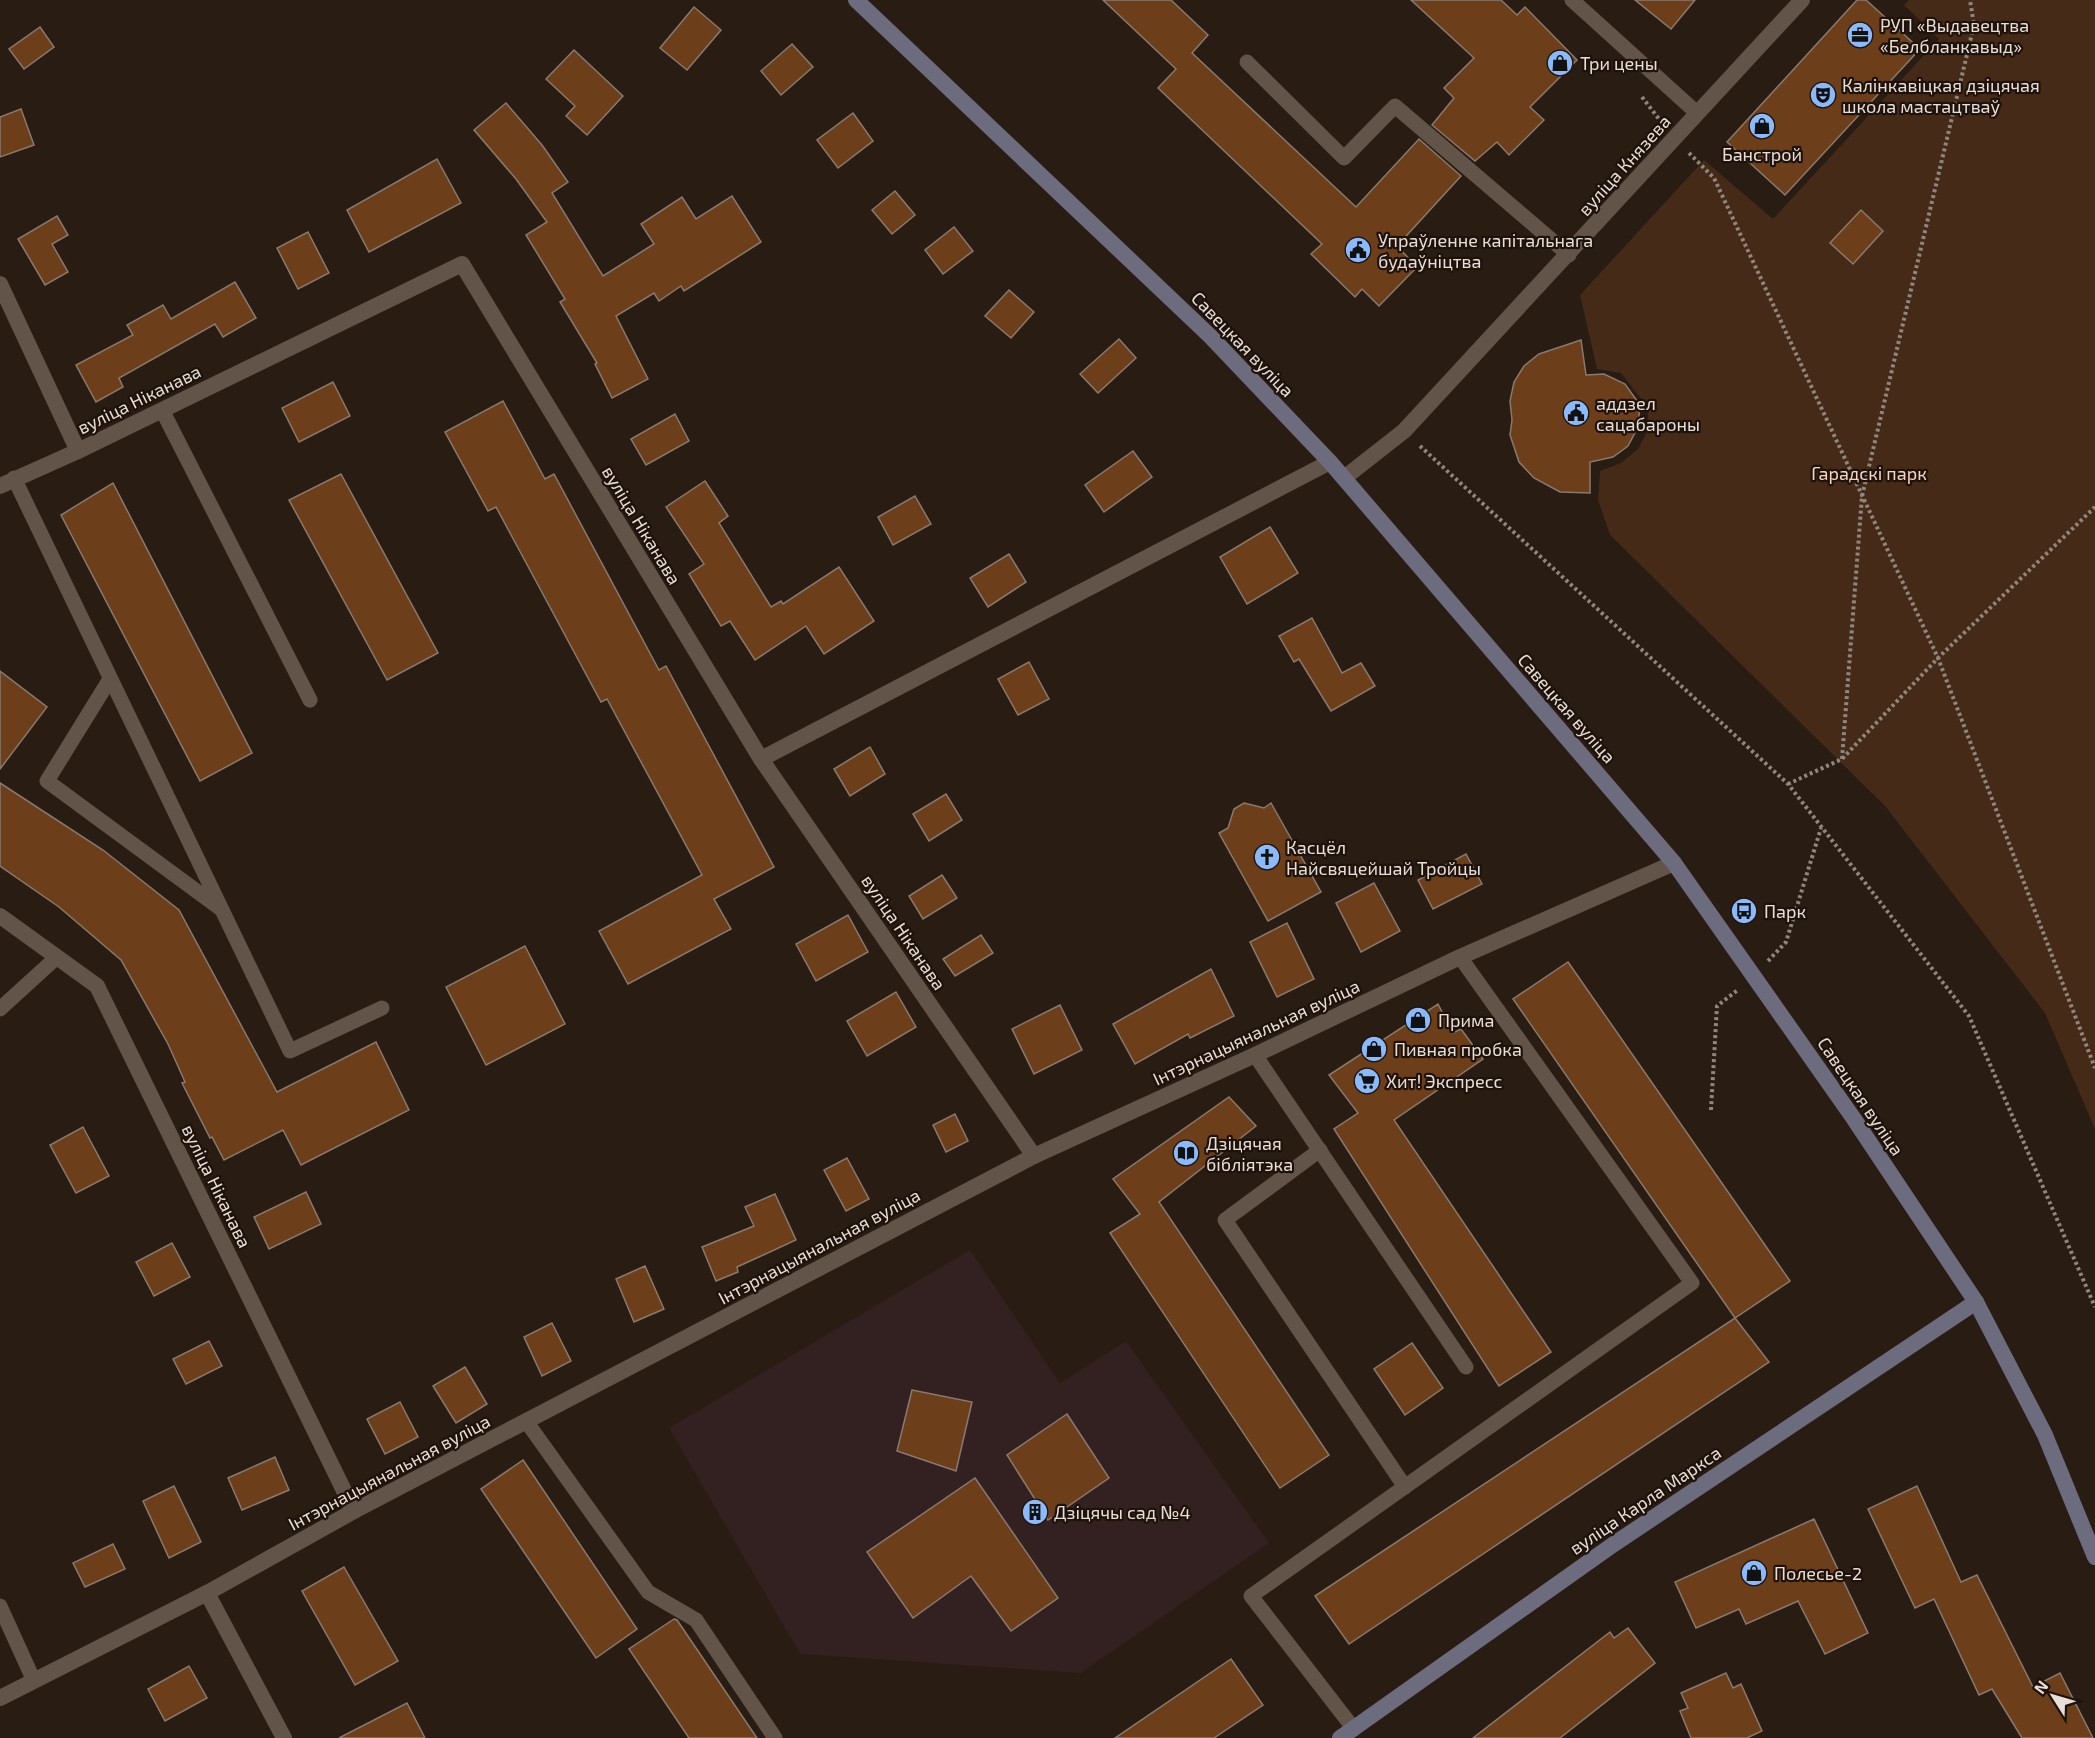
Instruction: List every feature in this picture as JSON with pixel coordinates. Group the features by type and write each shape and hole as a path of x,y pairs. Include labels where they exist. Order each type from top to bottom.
{"main road":[{"name":"Савецкая вуліца","path":"856,0 1202,328 1330,462 1674,863 1854,1119 1976,1302 2045,1436 2095,1557"},
{"name":"вуліца Карла Маркса","path":"1352,1735 1614,1544 1976,1302"}],"street":[{"name":"вуліца Князева","path":"1344,478 1404,431 1569,255 1802,0"},
{"name":"вуліца Ніканава","path":"7,482 78,451 462,264 761,759 1034,1156"},
{"name":"вуліца Ніканава","path":"0,284 78,451"},
{"path":"761,759 1330,462"},
{"name":"Інтэрнацыянальная вуліца","path":"0,1698 207,1593 354,1511 1034,1156 1255,1055 1460,957 1674,863"},
{"name":"вуліца Ніканава","path":"0,916 97,986 354,1511"},
{"path":"207,1593 284,1738"}],"lane":[{"path":"1572,0 1697,113"},
{"path":"1247,62 1344,158 1395,106 1569,255"},
{"path":"162,410 310,700"},
{"path":"7,482 111,679 290,1050 382,1008"},
{"path":"111,679 47,781 222,910"},
{"path":"0,1009 57,957"},
{"path":"1352,1735 1251,1596 1692,1283 1460,957"},
{"path":"1255,1055 1466,1367"},
{"path":"1320,1150 1224,1220 1405,1487"},
{"path":"526,1421 648,1592 696,1620 775,1738"},
{"path":"0,1606 34,1681"}],"path":[{"path":"1842,759 1862,496 1974,25 1970,0"},
{"path":"1642,97 1674,138 1714,178 1938,658 2095,1068"},
{"path":"1404,431 1788,784 1969,1016 2095,1307"},
{"path":"1788,784 1842,759 1938,658 2095,507"}],"shaded area":[{"path":"970,1250 1060,1383 1126,1341 1269,1543 1081,1673 800,1654 669,1428"}],"green space":[{"name":"Гарадскі парк","path":"1909,0 2095,0 2095,1129 2045,1013 1885,806 1610,535 1598,500 1600,471 1621,463 1638,449 1648,430 1648,408 1621,373 1597,369 1580,295 1704,160 1773,219 1939,39 1904,5"}],"building":[{"path":"1103,0 1171,0 1208,35 1192,53 1356,207 1419,139 1461,176 1397,246 1417,267 1379,306 1362,289 1355,297 1311,254 1322,244 1158,88 1176,69"},
{"path":"1411,0 1501,0 1517,15 1525,7 1577,60 1530,107 1544,120 1509,155 1497,142 1475,161 1432,125 1454,98 1444,88 1474,58"},
{"path":"1635,0 1695,0 1671,29"},
{"name":"Калінкавіцкая дзіцячая школа мастацтваў","path":"1857,0 1866,0 1920,49 1785,195 1727,142"},
{"path":"694,7 721,30 687,70 660,48"},
{"path":"40,27 54,47 24,69 9,49"},
{"path":"792,44 813,67 781,95 761,71"},
{"path":"574,50 623,96 587,135 566,116 575,106 546,79"},
{"path":"506,103 542,145 568,182 552,193 603,276 654,244 641,224 682,197 696,219 732,196 761,242 684,291 681,286 659,301 654,293 616,316 648,379 612,398 595,364 597,363 560,302 565,299 526,235 547,222 516,179 474,130"},
{"path":"21,109 34,145 0,157 0,117"},
{"path":"853,113 873,141 838,168 817,140"},
{"path":"437,159 461,203 369,252 347,210"},
{"path":"895,191 915,215 892,234 872,210"},
{"path":"1861,210 1883,231 1853,264 1830,243"},
{"path":"57,216 68,235 52,244 68,272 45,285 18,239"},
{"path":"954,227 973,251 943,274 925,250"},
{"path":"308,232 329,273 298,289 277,248"},
{"path":"235,282 256,318 223,337 215,324 119,378 123,387 96,402 76,365 133,335 127,325 163,305 171,319"},
{"path":"1009,290 1034,312 1011,338 985,316"},
{"path":"1119,339 1136,358 1098,393 1080,374"},
{"name":"аддзел сацабароны","path":"1581,340 1586,375 1604,374 1625,384 1640,405 1638,427 1628,446 1613,457 1590,462 1590,493 1560,492 1534,478 1519,462 1510,435 1512,420 1510,401 1514,382 1524,366 1539,354"},
{"path":"333,382 350,416 299,442 282,408"},
{"path":"503,401 545,479 554,474 659,670 666,666 774,867 714,899 731,929 628,984 599,931 702,875 607,699 601,702 496,507 488,511 445,432"},
{"path":"675,414 689,441 646,465 631,439"},
{"path":"1133,451 1152,477 1104,512 1085,485"},
{"path":"341,474 438,653 387,680 289,500"},
{"path":"705,481 728,516 719,523 771,607 781,601 783,604 839,567 874,621 824,654 806,626 755,660 730,621 721,626 689,574 704,564 666,507"},
{"path":"113,483 252,753 200,781 61,515"},
{"path":"915,496 931,524 893,545 878,517"},
{"path":"1270,527 1298,573 1247,604 1220,557"},
{"path":"1009,554 1026,582 988,607 970,578"},
{"path":"1312,618 1342,673 1361,663 1375,686 1331,711 1299,659 1294,662 1279,636"},
{"path":"1029,662 1049,699 1018,715 998,679"},
{"path":"0,671 47,707 0,769"},
{"path":"870,747 885,774 850,796 834,769"},
{"path":"0,783 103,850 179,910 277,1092 376,1042 409,1110 301,1165 283,1130 224,1160 182,1083 185,1082 168,1044 121,960 59,907 0,866"},
{"path":"946,794 962,820 929,841 913,814"},
{"name":"Касцёл Найсвяцейшай Тройцы","path":"1244,803 1264,808 1271,803 1321,892 1268,921 1219,833 1228,828 1234,809"},
{"path":"1466,854 1482,884 1433,909 1418,880"},
{"path":"942,875 957,898 923,919 909,896"},
{"path":"1374,883 1400,931 1361,952 1336,903"},
{"path":"848,915 868,952 816,981 796,944"},
{"path":"1287,923 1314,979 1277,997 1250,942"},
{"path":"981,935 993,953 955,976 943,959"},
{"path":"525,946 565,1024 486,1065 446,987"},
{"path":"1568,962 1790,1281 1735,1318 1513,999"},
{"path":"1211,969 1234,1016 1190,1038 1188,1034 1135,1064 1113,1024"},
{"path":"896,992 916,1027 867,1056 847,1021"},
{"path":"1438,1004 1453,1033 1461,1029 1483,1059 1394,1120 1551,1352 1499,1386 1334,1129 1358,1113 1329,1075"},
{"path":"1060,1005 1082,1050 1034,1074 1012,1029"},
{"path":"1229,1097 1256,1126 1159,1202 1329,1455 1280,1488 1110,1233 1140,1214 1113,1179"},
{"path":"955,1114 968,1141 946,1152 933,1125"},
{"path":"83,1127 109,1176 76,1193 50,1145"},
{"path":"847,1158 869,1199 846,1211 824,1170"},
{"path":"306,1192 321,1224 269,1249 254,1217"},
{"path":"775,1194 796,1240 737,1267 738,1272 716,1281 702,1247 754,1226 745,1207"},
{"path":"172,1243 190,1277 154,1296 136,1262"},
{"path":"645,1266 664,1309 634,1322 616,1279"},
{"path":"1735,1318 1769,1362 1349,1644 1315,1596"},
{"path":"552,1323 571,1361 542,1376 524,1337"},
{"path":"209,1341 222,1366 186,1384 173,1359"},
{"path":"1412,1343 1443,1388 1405,1415 1374,1369"},
{"path":"465,1367 487,1404 456,1423 433,1386"},
{"path":"912,1390 972,1402 956,1471 897,1451"},
{"path":"400,1402 418,1437 385,1454 367,1419"},
{"path":"1067,1414 1109,1478 1048,1520 1007,1455"},
{"path":"275,1457 289,1490 242,1510 228,1478"},
{"path":"523,1460 637,1629 596,1658 481,1489"},
{"path":"975,1478 1058,1598 1011,1631 971,1576 913,1618 867,1552"},
{"path":"174,1486 201,1542 169,1558 143,1501"},
{"path":"1917,1486 1961,1582 1977,1575 2033,1687 2060,1673 2093,1738 2022,1738 1992,1689 1979,1695 1934,1599 1915,1608 1868,1509"},
{"name":"Полесье-2","path":"1814,1519 1868,1633 1825,1654 1798,1601 1746,1624 1739,1609 1696,1628 1675,1582"},
{"path":"113,1544 125,1569 85,1587 73,1563"},
{"path":"344,1567 398,1661 355,1685 302,1591"},
{"path":"674,1619 677,1620 757,1738 689,1738 629,1649"},
{"path":"1628,1628 1655,1663 1560,1738 1473,1738 1610,1632 1614,1638"},
{"path":"1231,1659 1263,1705 1214,1738 1115,1738"},
{"path":"189,1666 207,1698 165,1721 148,1689"},
{"path":"1726,1673 1733,1688 1741,1684 1762,1731 1747,1738 1691,1738 1680,1711 1688,1708 1681,1693"},
{"path":"407,1703 425,1738 339,1738"}],"place":[{"name":"РУП «Выдавецтва «Белбланкавыд»","path":"1860,35"},
{"name":"Три цены","path":"1560,63"},
{"name":"Калінкавіцкая дзіцячая школа мастацтваў","path":"1823,95"},
{"name":"Банстрой","path":"1762,126"},
{"name":"Упраўленне капітальнага будаўніцтва","path":"1358,250"},
{"name":"аддзел сацабароны","path":"1576,413"},
{"name":"Касцёл Найсвяцейшай Тройцы","path":"1267,857"},
{"name":"Парк","path":"1744,911"},
{"name":"Прима","path":"1418,1020"},
{"name":"Пивная пробка","path":"1374,1049"},
{"name":"Хит! Экспресс","path":"1367,1081"},
{"name":"Дзіцячая бібліятэка","path":"1186,1153"},
{"name":"Дзіцячы сад №4","path":"1035,1512"},
{"name":"Полесье-2","path":"1754,1573"}]}
